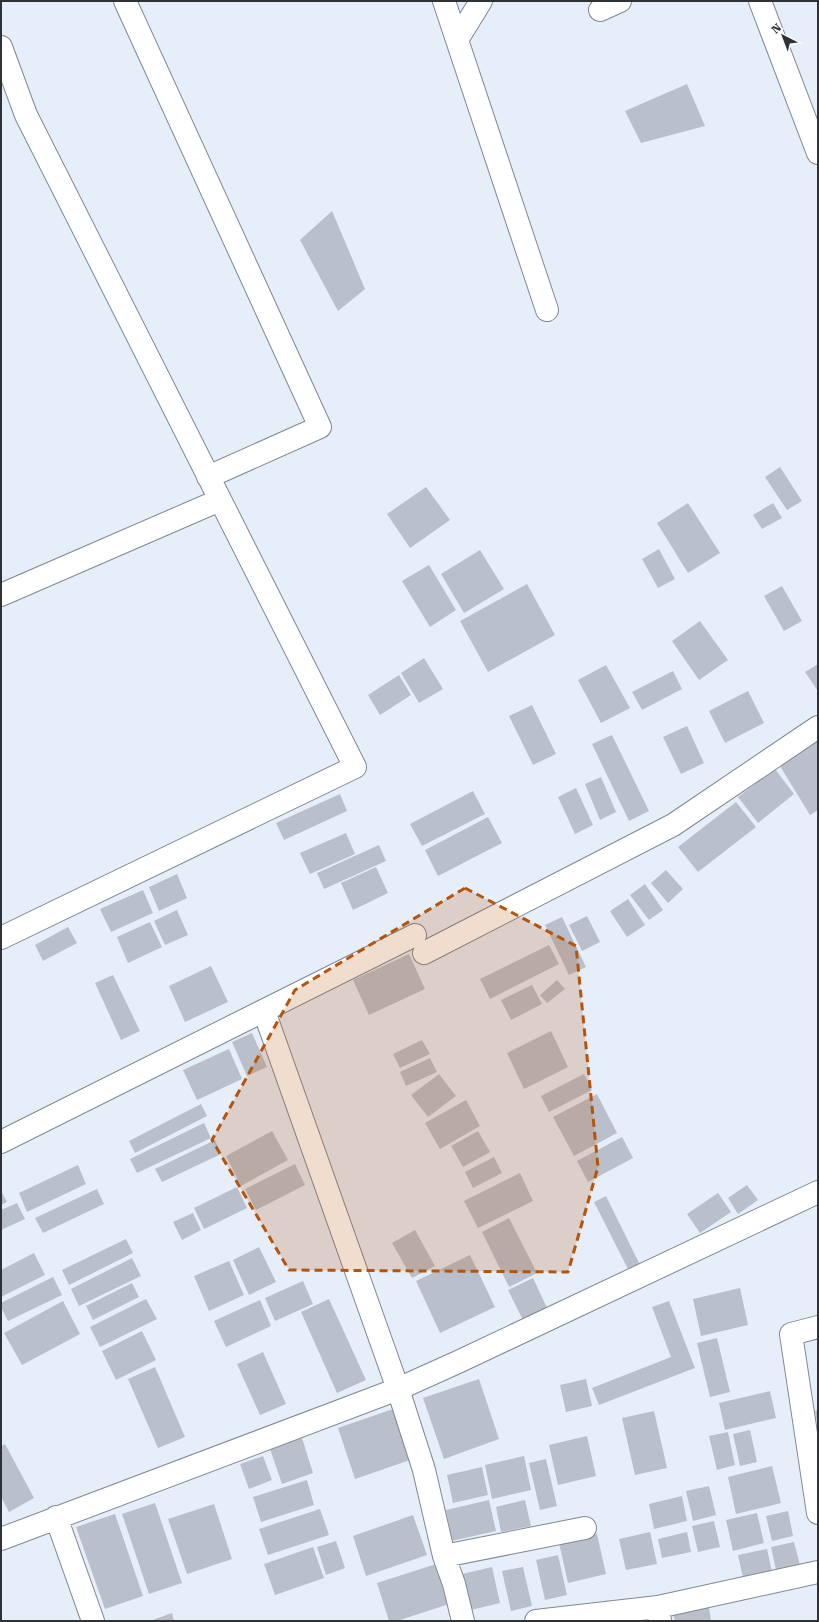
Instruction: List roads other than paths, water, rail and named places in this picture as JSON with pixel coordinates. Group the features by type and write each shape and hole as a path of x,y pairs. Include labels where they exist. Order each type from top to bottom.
{"street":[{"path":"125,1 320,427 208,477"},
{"path":"444,1 547,310"},
{"path":"457,40 481,1"},
{"path":"600,10 620,1"},
{"path":"760,1 818,153"},
{"path":"1,47 26,115 355,767 1,938"},
{"path":"1,595 220,500"},
{"path":"1,1142 264,1011 419,944 673,824 818,727"},
{"path":"264,1011 398,1389 424,1470 444,1556 454,1584 463,1621"},
{"path":"1,1539 398,1389 818,1192"},
{"path":"818,1328 791,1334 818,1513"},
{"path":"56,1517 94,1621"},
{"path":"444,1556 585,1528"},
{"path":"536,1621 659,1614 818,1572"}]}
